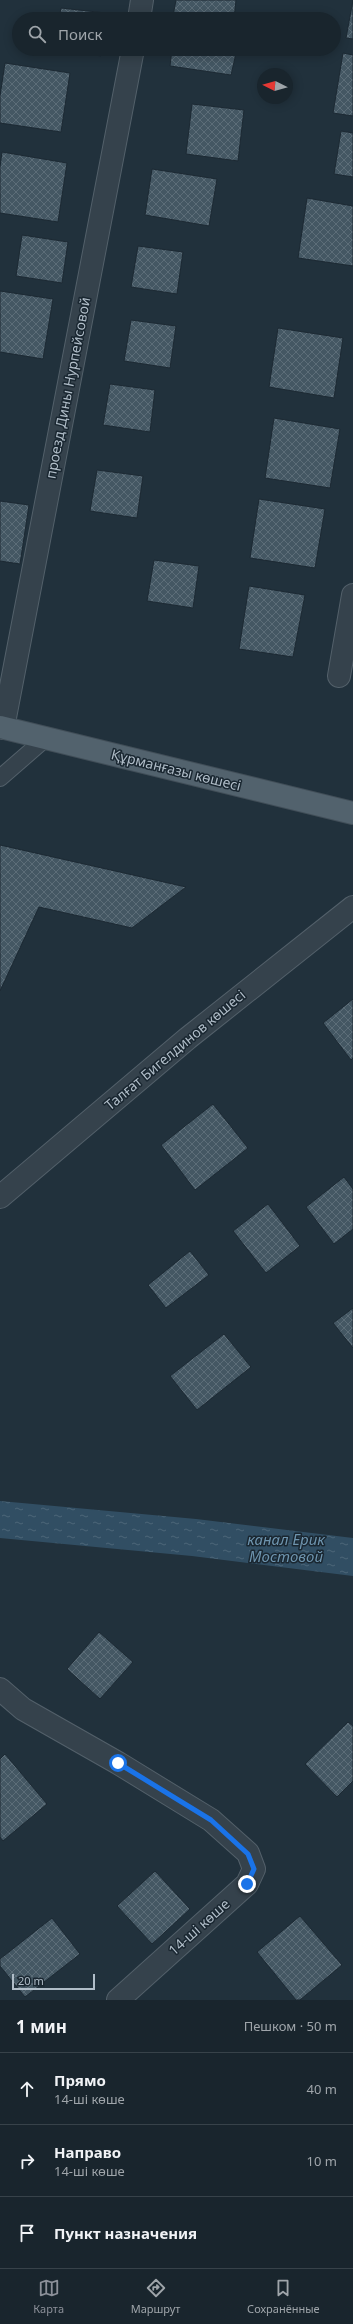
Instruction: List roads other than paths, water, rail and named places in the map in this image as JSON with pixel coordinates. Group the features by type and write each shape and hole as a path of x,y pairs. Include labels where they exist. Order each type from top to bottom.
{"main road":[{"name":"Құрманғазы көшесі","path":"2,727 353,813"}],"street":[{"path":"139,12 142,0"},
{"name":"проезд Дины Нурпейсовой","path":"2,727 132,56"},
{"path":"339,676 353,595"},
{"name":"Талғат Бигелдинов көшесі","path":"0,1197 188,1038 353,907"},
{"name":"14-ші көше","path":"0,1689 23,1709 118,1763 211,1820 248,1854 254,1869 247,1884 118,2000"}],"lane":[{"path":"0,778 46,738"}],"water":[{"name":"канал Ерик Мостовой","path":"0,1501 196,1519 353,1538 353,1576 192,1556 0,1538"}]}
